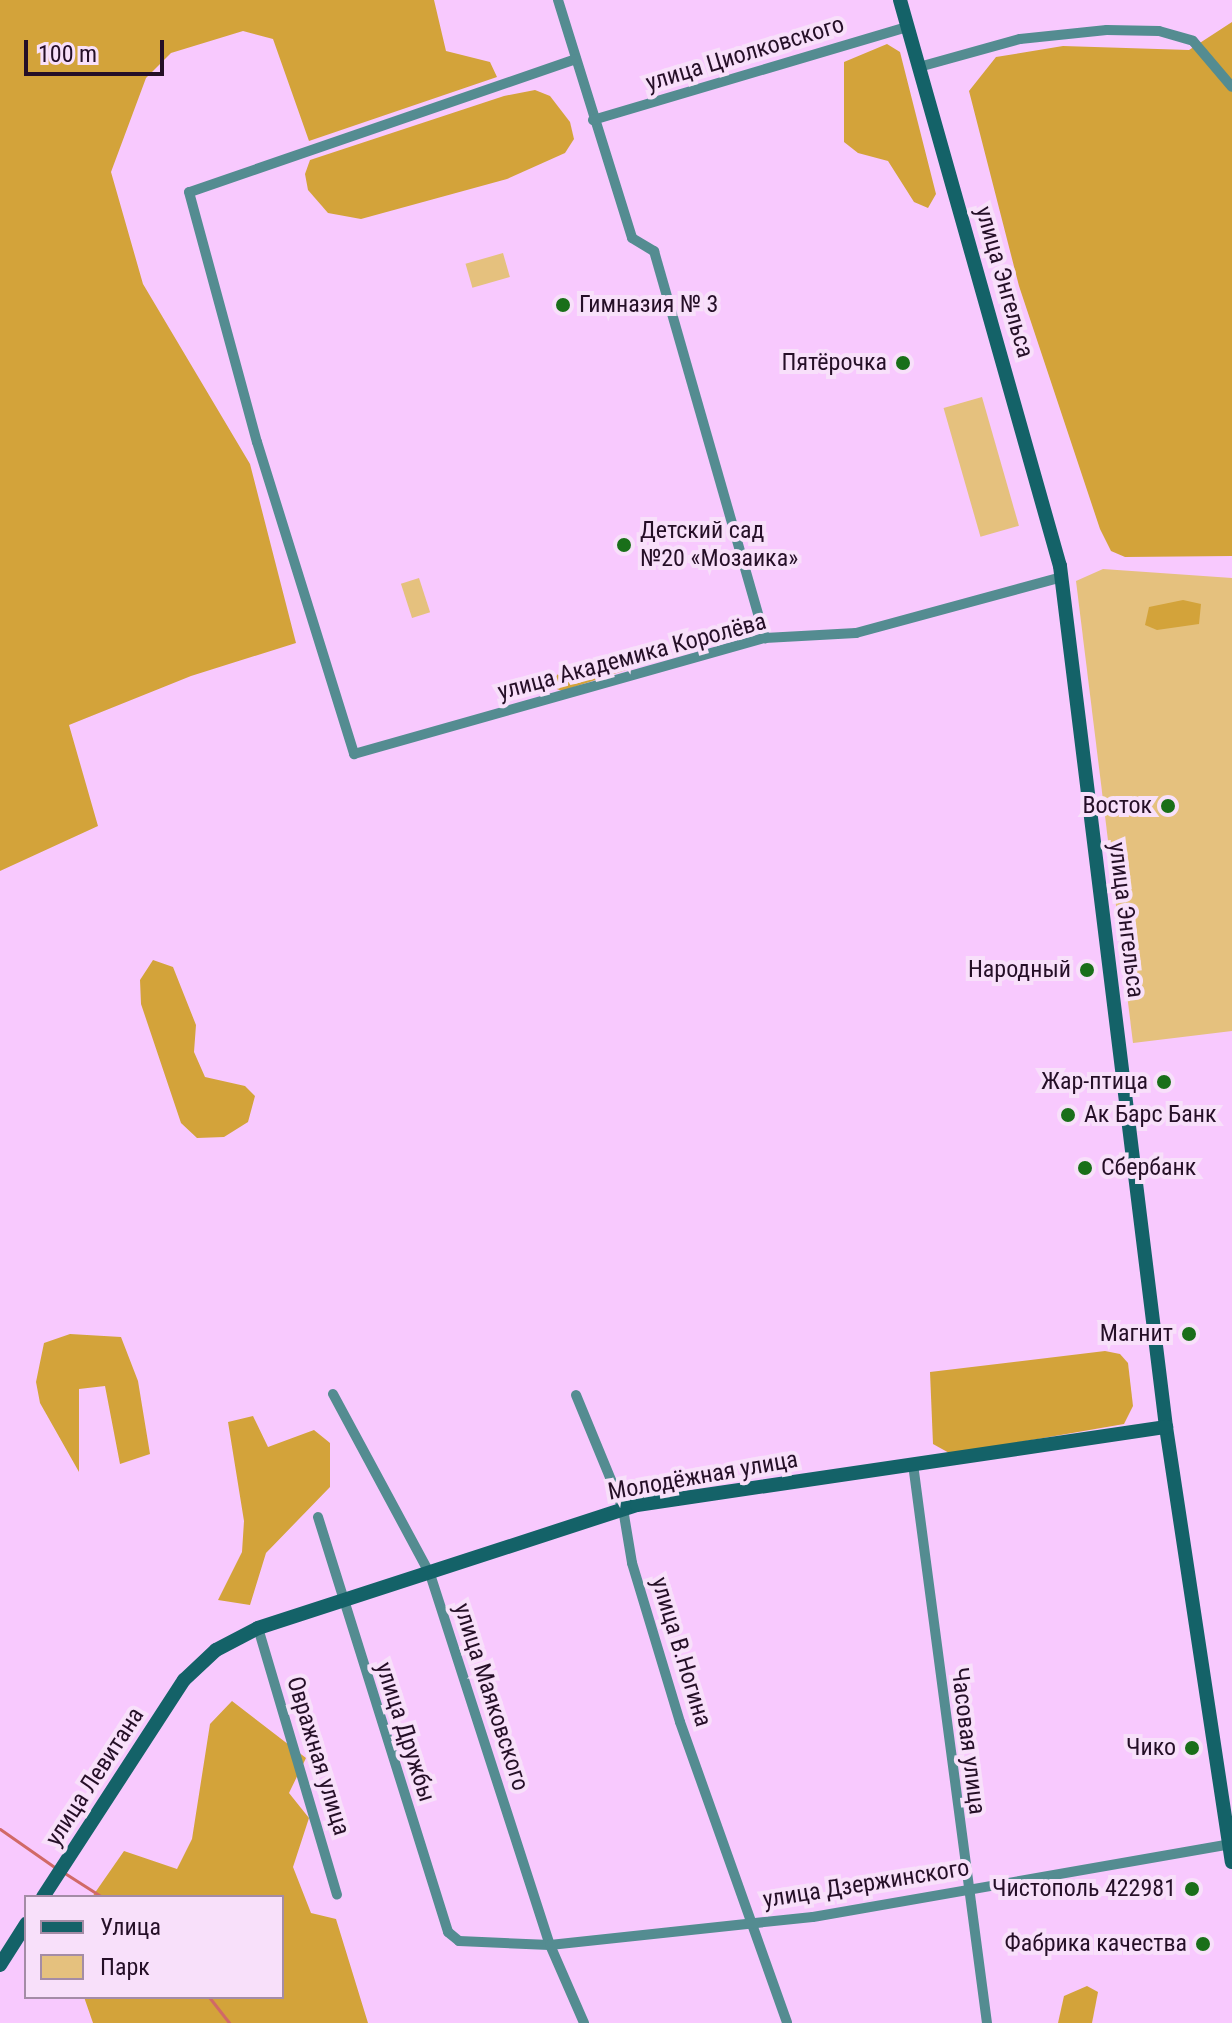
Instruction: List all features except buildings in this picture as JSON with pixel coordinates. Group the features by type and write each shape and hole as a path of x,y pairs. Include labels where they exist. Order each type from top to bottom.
{"main road":[{"name":"улица Энгельса","path":"900,0 1062,577 1166,1427 1232,1862"},
{"name":"Молодёжная улица","path":"184,1680 216,1650 258,1628 623,1509 1166,1427"},
{"name":"улица Левитана","path":"44,1895 184,1680"},
{"path":"0,1965 24,1927"}],"street":[{"path":"558,0 632,238 654,251 765,638"},
{"name":"улица Циолковского","path":"593,120 907,27"},
{"path":"919,67 1020,39 1107,30 1159,31 1193,41 1232,87"},
{"name":"улица Академика Королёва","path":"576,59 189,192 257,442 354,754 765,638 856,633 1062,577"},
{"name":"улица Маяковского","path":"333,1394 430,1574 550,1945 584,2023"},
{"name":"улица В.Ногина","path":"576,1395 623,1509 632,1563 680,1722 787,2023"},
{"name":"Часовая улица","path":"913,1464 987,2023"},
{"name":"улица Дружбы","path":"318,1517 448,1932 472,1945"},
{"name":"Овражная улица","path":"258,1628 337,1895"},
{"name":"улица Дзержинского","path":"472,1945 550,1945 749,1921 813,1917 1227,1845"}],"green space":[{"path":"503,253 510,277 472,288 466,264"},
{"path":"982,397 1019,526 980,537 944,408"},
{"name":"Восток","path":"1103,569 1232,578 1232,1031 1133,1043 1076,581"},
{"path":"419,578 430,612 412,618 401,584"}],"shaded area":[{"path":"0,0 434,0 446,51 490,62 497,77 309,141 273,39 243,31 171,53 146,78 111,172 143,284 250,464 296,643 191,676 69,725 98,826 0,871"},
{"path":"1232,22 1232,556 1125,557 1111,551 1100,529 1019,286 969,91 996,57 1063,46 1189,50"},
{"path":"887,44 900,52 936,194 928,208 914,202 888,161 858,153 844,142 844,62"},
{"path":"535,90 550,96 570,122 574,139 565,153 507,179 361,219 328,213 308,190 305,174 310,160 504,96"},
{"path":"1183,600 1201,604 1199,624 1157,630 1145,625 1149,607"},
{"path":"621,657 633,662 629,669 562,691 549,686 558,674"},
{"path":"153,960 173,967 196,1025 194,1052 205,1077 245,1086 255,1096 248,1122 224,1137 197,1138 181,1123 141,1004 140,980"},
{"path":"70,1334 121,1337 138,1381 150,1454 120,1464 105,1386 79,1389 79,1472 40,1403 36,1382 44,1343"},
{"path":"1105,1351 1120,1354 1128,1363 1133,1406 1124,1424 951,1454 933,1444 930,1372"},
{"path":"253,1416 268,1447 314,1430 330,1443 330,1487 266,1553 250,1605 218,1600 242,1552 244,1521 228,1422"},
{"path":"232,1701 306,1758 289,1793 309,1818 293,1867 311,1913 336,1919 368,2023 93,2023 85,1999 284,1999 284,1895 93,1895 124,1851 177,1869 192,1839 210,1724"},
{"path":"1087,1986 1098,1992 1092,2023 1058,2023 1064,1996"}],"waterway":[{"path":"0,1829 56,1868"},
{"path":"63,1872 99,1895"},
{"path":"211,1999 229,2023"}],"place":[{"name":"Гимназия № 3","path":"563,305"},
{"name":"Пятёрочка","path":"903,363"},
{"name":"Детский сад №20 «Мозаика»","path":"624,545"},
{"name":"Восток","path":"1168,806"},
{"name":"Народный","path":"1087,970"},
{"name":"Жар-птица","path":"1164,1082"},
{"name":"Ак Барс Банк","path":"1068,1115"},
{"name":"Сбербанк","path":"1085,1168"},
{"name":"Магнит","path":"1189,1334"},
{"name":"Чико","path":"1192,1748"},
{"name":"Чистополь 422981","path":"1192,1889"},
{"name":"Фабрика качества","path":"1203,1944"}]}
